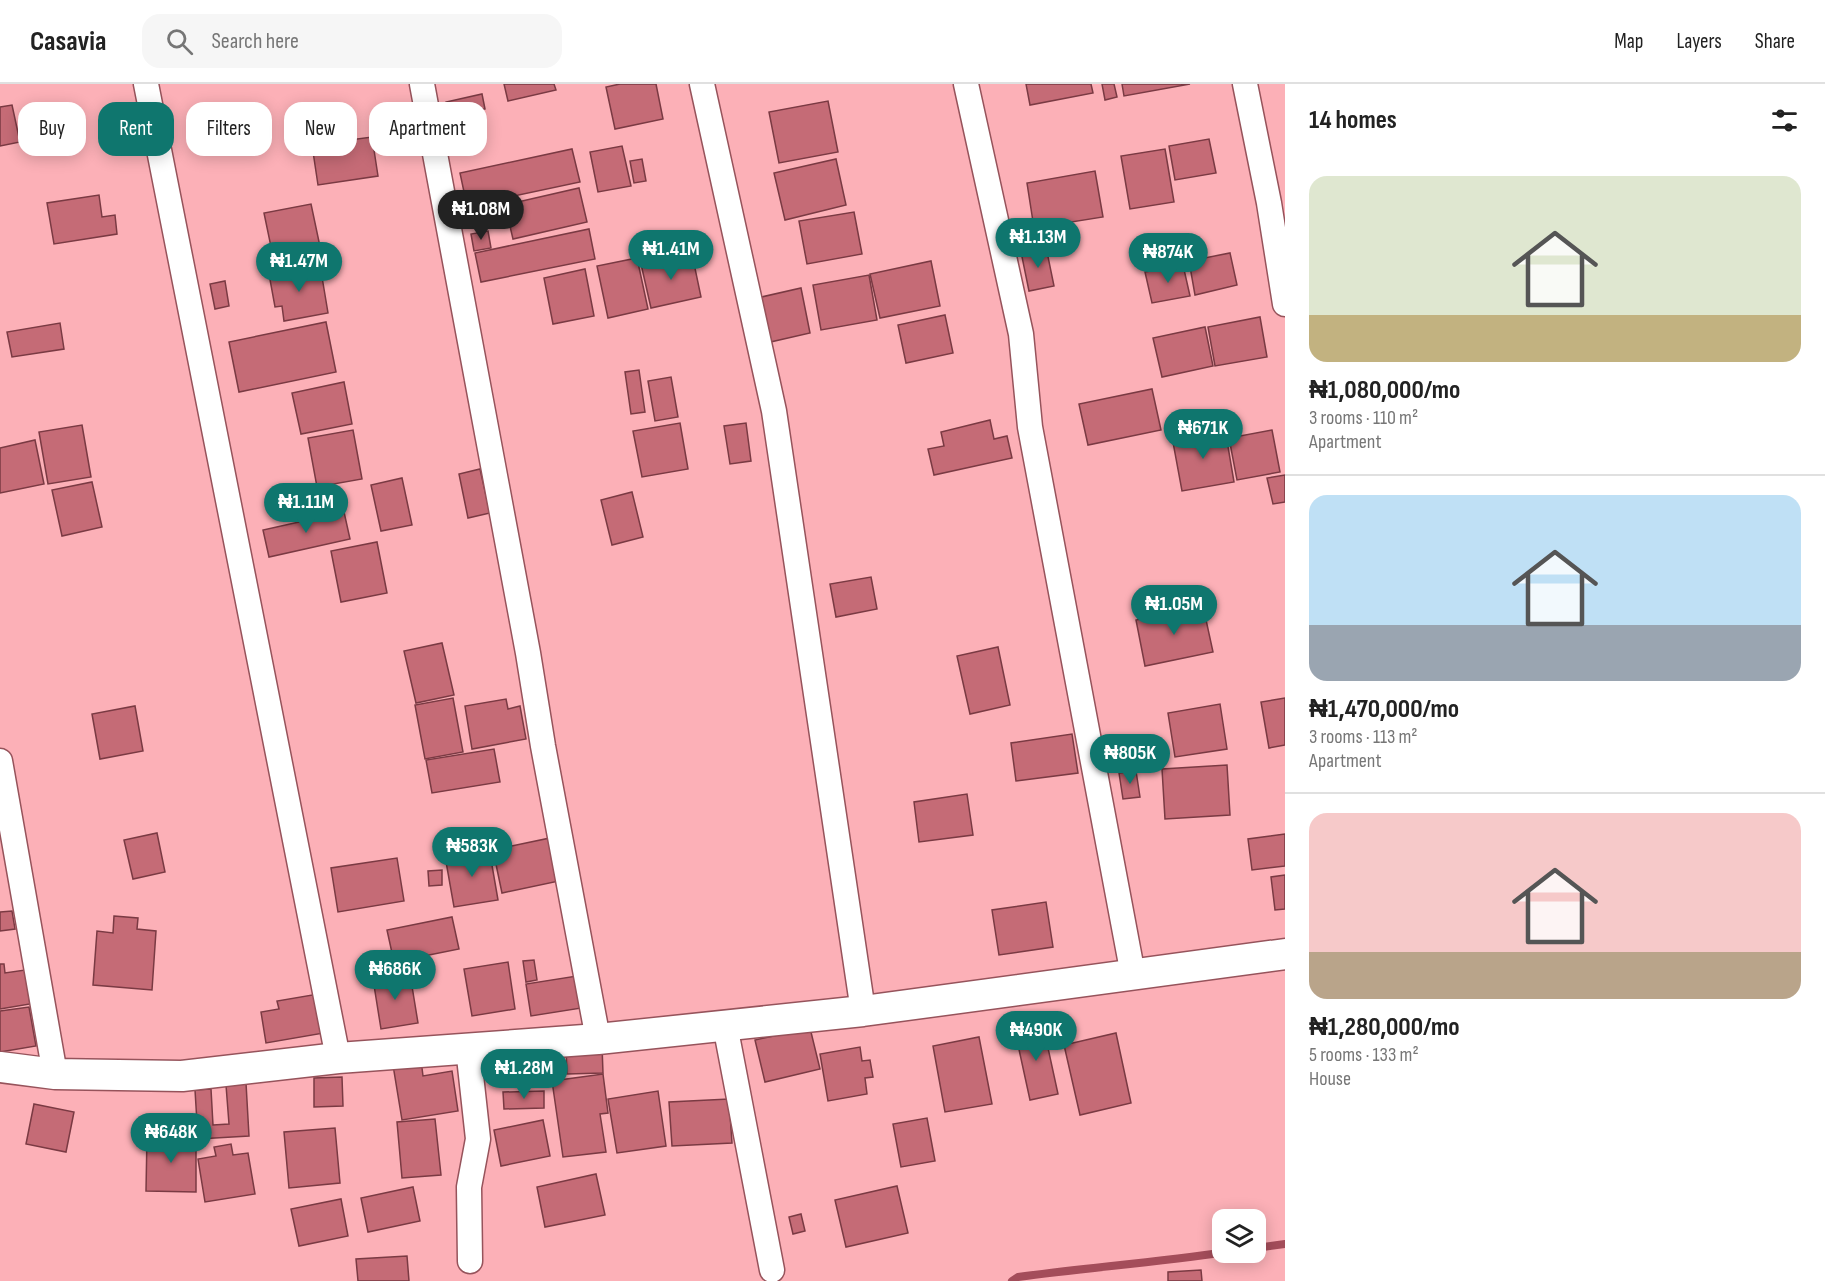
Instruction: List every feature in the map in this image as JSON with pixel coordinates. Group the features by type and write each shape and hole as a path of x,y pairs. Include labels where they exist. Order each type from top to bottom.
{"street":[{"path":"146,84 338,1058"},
{"path":"422,84 598,1039"},
{"path":"702,84 774,411 863,1011"},
{"path":"966,84 1021,334 1030,427 1133,975"},
{"path":"1245,84 1269,203 1285,304"},
{"path":"0,761 55,1074"},
{"path":"0,1066 55,1074 182,1076 338,1058 598,1039 863,1011 1285,954"},
{"path":"725,1025 772,1270"},
{"path":"468,1048 478,1139 469,1187 470,1262"}],"building":[{"path":"504,84 554,84 556,90 508,101"},
{"path":"620,84 656,84 663,119 615,129 606,87"},
{"path":"1026,84 1091,84 1093,93 1030,105"},
{"path":"1102,84 1114,84 1117,97 1105,100"},
{"path":"1122,84 1190,84 1124,96"},
{"path":"482,94 484,102 446,102"},
{"path":"828,101 838,152 779,163 769,112"},
{"path":"12,105 18,142 0,146 0,107"},
{"path":"369,137 369,156 375,156 378,176 318,185 314,156 357,156 357,139"},
{"path":"1209,139 1216,173 1175,180 1169,146"},
{"path":"622,146 631,186 598,192 590,152"},
{"path":"572,149 580,182 467,206 460,173"},
{"path":"1165,149 1174,202 1130,209 1121,156"},
{"path":"642,159 646,181 634,183 630,161"},
{"path":"836,159 846,205 785,220 774,173"},
{"path":"1095,171 1103,217 1034,228 1027,183"},
{"path":"579,188 587,222 513,239 505,205"},
{"path":"99,195 102,217 115,215 117,234 54,244 47,203"},
{"path":"311,204 322,256 275,266 264,213"},
{"path":"854,212 862,254 807,264 799,221"},
{"path":"589,229 595,259 481,282 475,253"},
{"path":"488,231 491,248 474,251 471,234"},
{"path":"1046,247 1054,286 1029,291 1021,252"},
{"path":"1230,253 1237,285 1195,295 1189,261"},
{"path":"692,254 701,297 651,308 641,264"},
{"path":"637,258 648,309 608,318 597,266"},
{"path":"931,261 940,306 880,318 870,274"},
{"path":"320,265 328,313 284,321 282,306 275,307 269,274"},
{"path":"1183,265 1190,296 1152,303 1145,272"},
{"path":"585,269 594,316 553,324 544,278"},
{"path":"869,275 877,320 821,330 813,285"},
{"path":"225,281 229,306 215,309 210,284"},
{"path":"801,288 810,333 766,343 757,298"},
{"path":"945,315 953,353 906,363 898,325"},
{"path":"1260,317 1267,357 1215,366 1208,327"},
{"path":"326,322 336,372 239,392 229,342"},
{"path":"60,323 64,349 12,357 7,332"},
{"path":"1205,327 1213,366 1162,377 1153,338"},
{"path":"639,370 645,412 631,414 625,372"},
{"path":"671,377 678,417 655,421 648,381"},
{"path":"344,382 352,424 301,434 292,393"},
{"path":"1152,389 1161,430 1088,445 1079,404"},
{"path":"990,420 994,439 1007,436 1012,458 934,475 928,449 944,446 941,432"},
{"path":"680,423 688,469 642,477 633,431"},
{"path":"746,423 751,461 730,464 724,426"},
{"path":"82,425 91,477 48,484 39,432"},
{"path":"1225,429 1234,482 1182,491 1172,437"},
{"path":"353,430 362,479 317,487 308,438"},
{"path":"1272,430 1280,472 1237,480 1229,438"},
{"path":"35,440 44,484 0,493 0,448"},
{"path":"480,469 490,513 468,518 459,474"},
{"path":"1285,475 1285,502 1273,504 1267,478"},
{"path":"402,478 412,525 381,531 371,485"},
{"path":"92,482 102,527 62,536 52,490"},
{"path":"632,492 643,537 612,545 601,500"},
{"path":"344,512 350,539 269,557 263,530"},
{"path":"377,542 387,593 341,602 331,551"},
{"path":"871,577 877,609 836,617 830,584"},
{"path":"1203,606 1213,652 1145,666 1136,620"},
{"path":"442,643 454,695 416,703 404,651"},
{"path":"998,647 1010,705 970,714 957,656"},
{"path":"453,698 463,752 425,759 415,705"},
{"path":"1285,698 1285,745 1269,748 1261,702"},
{"path":"506,699 508,709 520,706 526,739 472,749 465,706"},
{"path":"1220,704 1227,749 1175,757 1168,713"},
{"path":"135,706 143,751 100,759 92,714"},
{"path":"1072,734 1078,773 1016,781 1011,743"},
{"path":"494,749 500,782 432,793 426,760"},
{"path":"1227,765 1230,815 1165,819 1162,769"},
{"path":"1136,771 1140,797 1123,799 1119,773"},
{"path":"967,794 973,835 919,842 914,802"},
{"path":"157,833 165,872 133,879 124,840"},
{"path":"1285,834 1285,866 1252,870 1248,839"},
{"path":"550,838 559,881 502,893 493,850"},
{"path":"489,848 498,900 454,907 445,856"},
{"path":"397,858 404,901 338,912 331,868"},
{"path":"442,870 442,885 429,886 428,871"},
{"path":"1285,875 1285,909 1275,910 1271,877"},
{"path":"1046,902 1053,947 999,955 992,910"},
{"path":"12,911 15,929 0,931 0,912"},
{"path":"114,916 138,918 137,929 156,931 152,990 93,985 97,931 113,933"},
{"path":"452,917 459,949 394,962 387,930"},
{"path":"534,960 537,980 526,982 523,961"},
{"path":"508,962 515,1009 472,1016 464,969"},
{"path":"0,964 4,964 5,973 25,970 30,1004 0,1009"},
{"path":"410,974 418,1023 381,1029 373,979"},
{"path":"583,975 588,1007 531,1016 526,984"},
{"path":"318,994 324,1033 266,1043 261,1012 279,1009 277,1001"},
{"path":"29,1007 36,1046 0,1052 0,1011"},
{"path":"1043,1025 1058,1094 1030,1100 1015,1031"},
{"path":"810,1028 820,1069 765,1082 755,1040"},
{"path":"1116,1033 1131,1103 1080,1115 1064,1045"},
{"path":"979,1037 992,1104 945,1112 933,1046"},
{"path":"602,1046 603,1073 567,1074 566,1047"},
{"path":"860,1047 862,1061 870,1060 873,1077 865,1078 867,1094 828,1101 820,1054"},
{"path":"421,1060 423,1076 452,1071 458,1111 402,1120 393,1065"},
{"path":"603,1074 608,1113 600,1114 606,1152 563,1157 552,1081"},
{"path":"342,1077 343,1106 314,1107 314,1078"},
{"path":"246,1083 249,1136 198,1139 195,1090 211,1089 213,1125 229,1124 226,1085"},
{"path":"544,1091 544,1108 504,1109 503,1092"},
{"path":"658,1091 666,1146 617,1153 608,1099"},
{"path":"729,1099 732,1143 672,1146 669,1102"},
{"path":"34,1104 74,1112 66,1152 26,1144"},
{"path":"927,1118 935,1161 901,1167 893,1124"},
{"path":"435,1119 441,1175 402,1178 397,1122"},
{"path":"543,1120 550,1156 501,1166 494,1130"},
{"path":"335,1128 340,1183 289,1188 284,1132"},
{"path":"147,1136 196,1137 196,1192 146,1191"},
{"path":"231,1144 233,1155 248,1153 255,1194 205,1202 198,1159 216,1156 214,1147"},
{"path":"596,1174 605,1215 545,1227 537,1187"},
{"path":"897,1186 908,1233 846,1247 835,1200"},
{"path":"413,1187 420,1221 368,1232 361,1198"},
{"path":"341,1199 348,1236 299,1246 291,1209"},
{"path":"801,1214 805,1231 793,1234 789,1217"},
{"path":"407,1256 409,1281 358,1281 356,1259"},
{"path":"1201,1270 1202,1281 1168,1281 1168,1272"}],"waterway":[{"path":"1266,1247 1285,1244"},
{"path":"1012,1281 1018,1277 1212,1254"}]}
